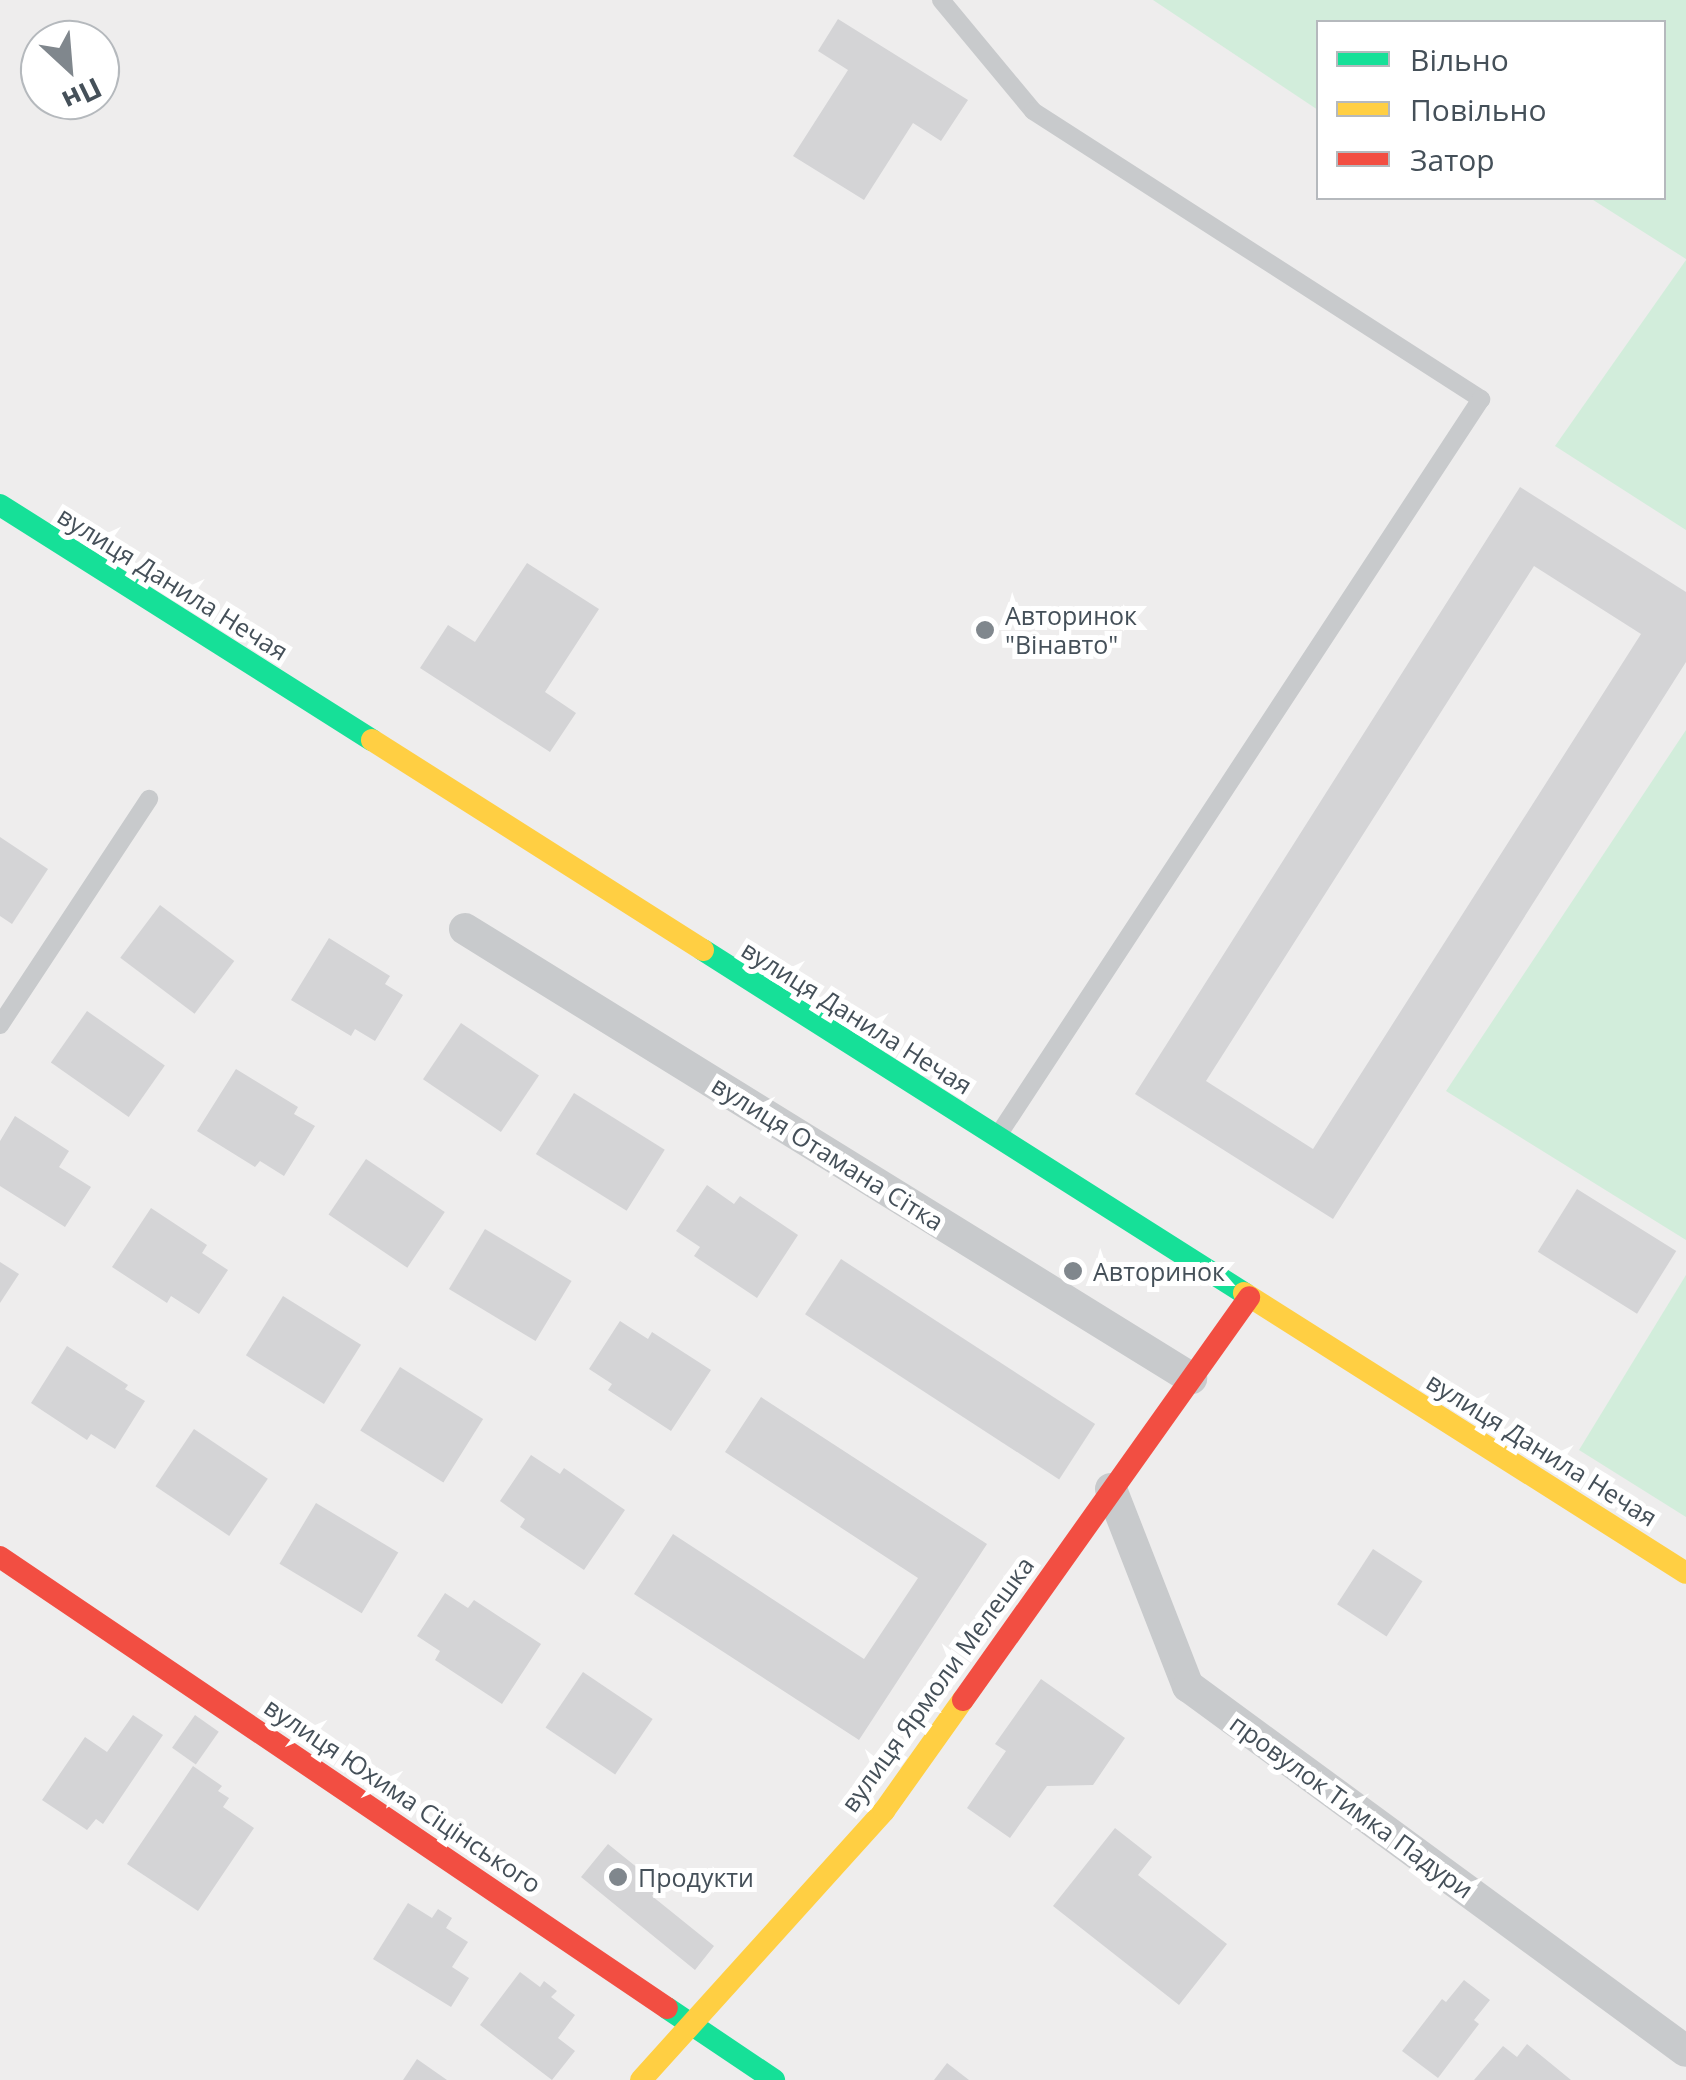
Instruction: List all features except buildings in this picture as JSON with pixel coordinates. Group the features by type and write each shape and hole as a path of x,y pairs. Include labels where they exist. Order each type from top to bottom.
{"main road":[{"name":"вулиця Данила Нечая","path":"0,506 1686,1573"},
{"name":"вулиця Ярмоли Мелешка","path":"641,2080 884,1811 1248,1297"},
{"name":"вулиця Юхима Сіцінського","path":"0,1557 774,2080"}],"street":[{"name":"вулиця Отамана Сітка","path":"466,929 1191,1378"},
{"name":"провулок Тимка Падури","path":"1111,1489 1188,1686 1686,2051"}],"lane":[{"path":"942,0 1033,111 1481,399 997,1138"},
{"path":"0,1025 150,799"}],"green space":[{"path":"1153,0 1686,0 1686,259 1593,200 1666,200 1666,20 1316,20 1316,109"},
{"path":"1686,260 1686,530 1555,446"},
{"path":"1686,730 1686,1240 1446,1091"},
{"path":"1686,1275 1686,1517 1579,1450"}],"traffic: fast":[{"path":"0,505 372,740"},
{"path":"703,950 1244,1293"},
{"path":"667,2008 774,2080"}],"traffic: slow":[{"path":"372,740 703,950"},
{"path":"1244,1293 1686,1573"},
{"path":"641,2080 884,1811 963,1700"}],"traffic: jam":[{"path":"963,1700 1249,1297"},
{"path":"0,1557 667,2008"}],"place":[{"name":"Авторинок \"Вінавто\"","path":"985,630"},
{"name":"Авторинок","path":"1073,1271"},
{"name":"Продукти","path":"618,1877"}]}
